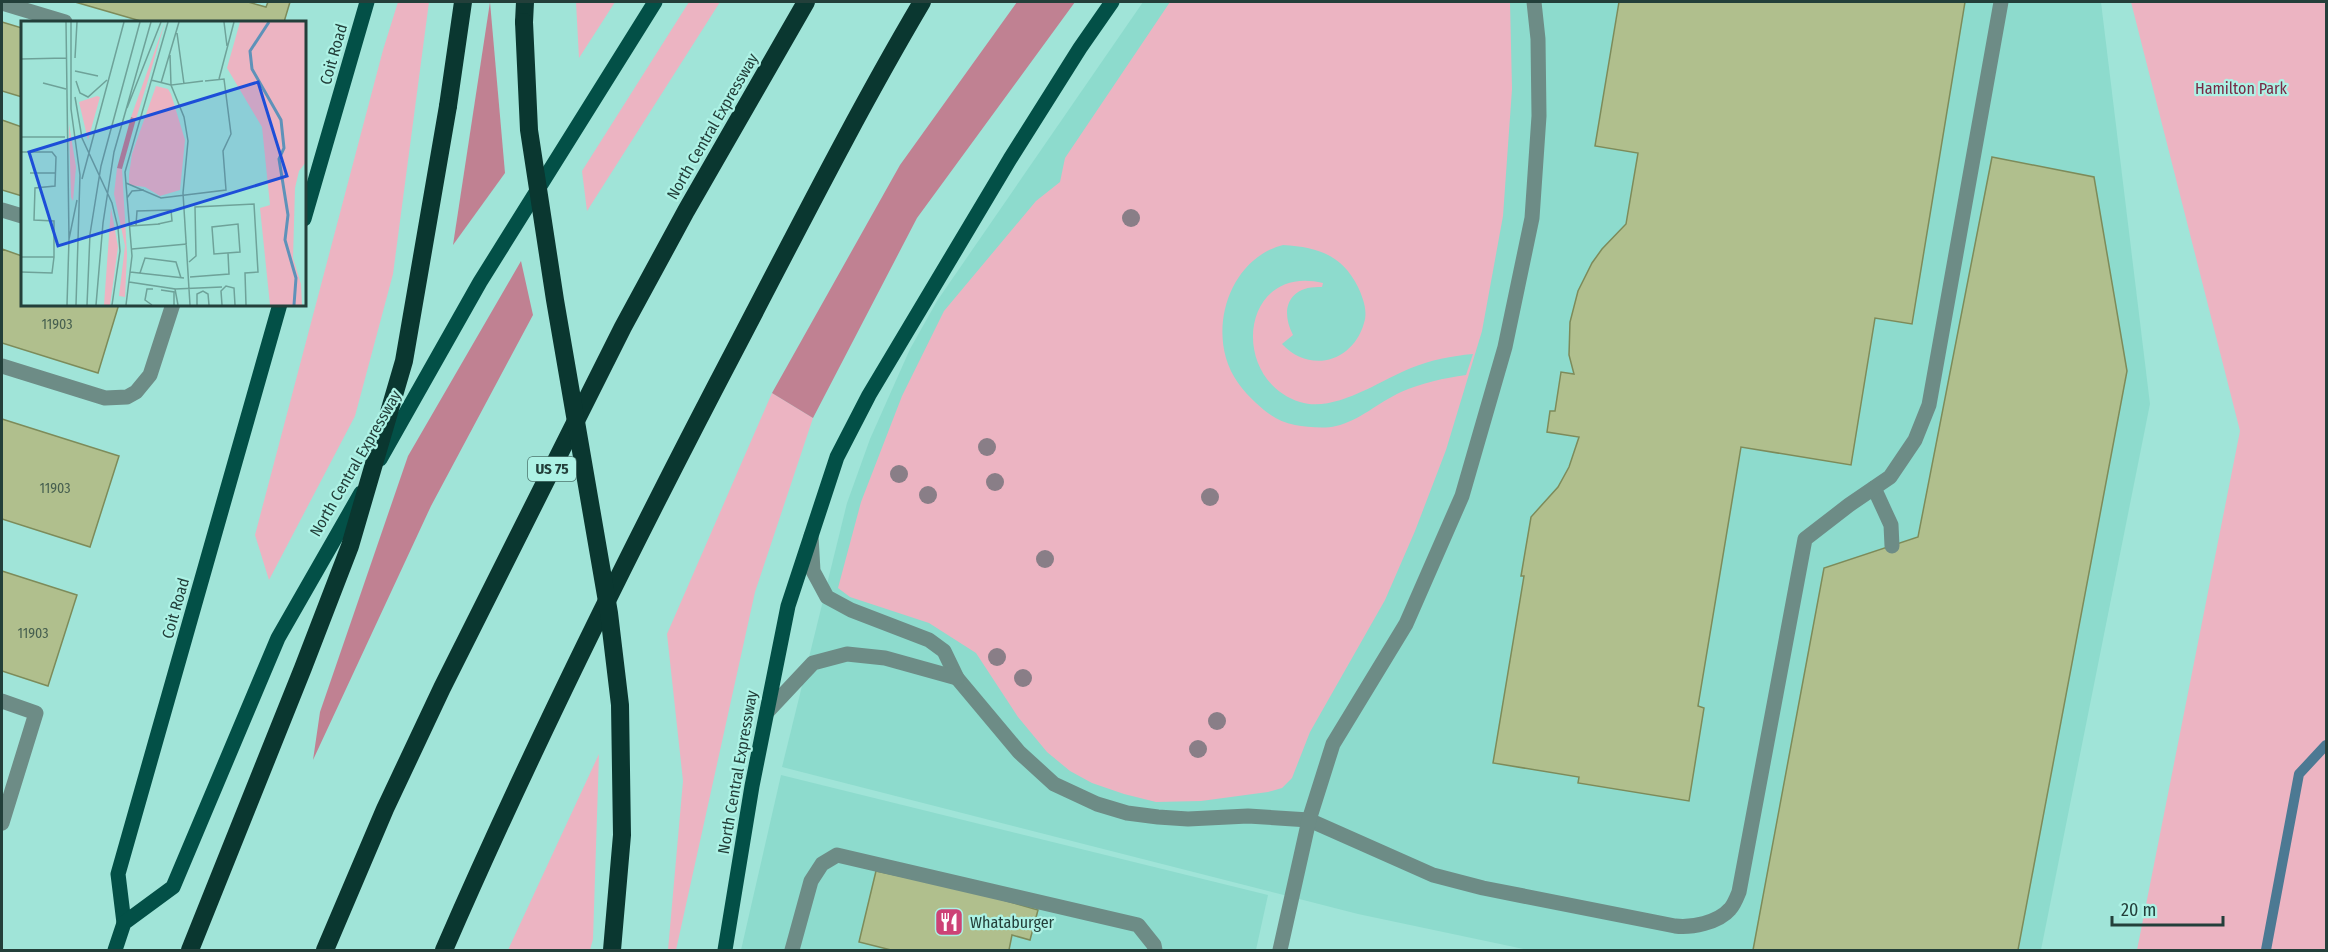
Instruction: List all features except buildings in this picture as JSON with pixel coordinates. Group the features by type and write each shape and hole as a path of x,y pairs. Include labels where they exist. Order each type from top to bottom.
{"highway":[{"path":"190,951 350,546 404,361 448,106 463,2"},
{"path":"525,2 529,130 555,300 609,613 620,705 622,835 612,951"},
{"name":"North Central Expressway","path":"325,951 385,809 560,452 686,211 806,2"},
{"path":"444,951 479,869 663,486 791,242 922,2"}],"main road":[{"name":"Coit Road","path":"306,212 367,2"},
{"name":"North Central Expressway","path":"124,923 173,887 278,638 480,282 655,2"},
{"name":"North Central Expressway","path":"726,951 752,786 788,606 837,457 869,395 1010,159 1112,2"},
{"name":"Coit Road","path":"124,923 118,874 279,306"},
{"path":"115,951 124,923"}],"lane":[{"path":"1280,951 1309,820 1333,744 1406,624 1462,496 1503,356 1532,218 1539,116 1538,39 1534,2"},
{"path":"811,534 813,571 826,597 851,610 929,640 944,651 957,678 1019,752 1054,784 1097,804 1127,813 1158,817 1188,819 1248,816 1309,820 1433,875 1483,888 1688,927 1720,917 1731,909 1739,892 1805,539 1890,477 1915,440 1929,405 2001,2"},
{"path":"2,3 62,21"},
{"path":"2,210 21,216"},
{"path":"2,366 105,398 127,397 145,384 150,375 172,306"},
{"path":"1874,488 1891,525 1892,546"},
{"path":"767,712 813,663 847,654 885,658 957,678"},
{"path":"2,701 36,713 2,823"},
{"path":"792,951 811,881 822,864 837,855 1138,925 1154,945 1155,951"}],"shaded area":[{"path":"490,2 505,173 453,245"},
{"path":"1017,2 1075,2 917,218 813,418 772,393 900,165"},
{"path":"1143,2 2101,2 2150,404 2041,950 1528,950 1358,914 782,767 847,503 870,439 910,349 937,301"},
{"path":"521,261 533,315 431,506 313,760 320,712 408,456"},
{"path":"781,775 1268,895 1256,950 741,950"}],"green space":[{"path":"398,2 429,2 393,274 355,416 269,580 255,535 383,50"},
{"path":"576,2 615,2 579,58"},
{"path":"689,2 720,2 587,211 582,171"},
{"path":"1170,2 1510,2 1512,89 1503,216 1482,331 1446,450 1385,600 1310,732 1292,778 1282,788 1201,801 1156,802 1092,783 1070,771 1047,752 1018,717 976,653 929,623 850,597 838,588 861,502 902,396 944,311 1036,201 1060,182 1065,158","holes":["1283,245 1318,251 1328,255 1344,267 1360,291 1365,318 1358,336 1341,355 1317,361 1305,359 1282,344 1293,335 1287,316 1288,307 1295,294 1311,287 1322,287 1323,283 1296,281 1275,290 1261,306 1254,326 1254,349 1262,371 1277,389 1300,402 1328,403 1357,394 1419,365 1473,354 1466,375 1433,381 1409,389 1353,420 1332,427 1289,424 1265,411 1242,388 1228,365 1223,341 1223,323 1232,289 1241,274 1252,261 1267,251"]},
{"name":"Hamilton Park","path":"2131,2 2326,2 2326,950 2137,950 2240,431"},
{"path":"772,393 813,418 755,592 676,950 668,950 683,781 667,634"},
{"path":"599,754 593,939 590,950 508,950"}],"waterway":[{"path":"2266,950 2299,774 2326,745"}],"place":[{"name":"Whataburger","path":"949,922"}]}
